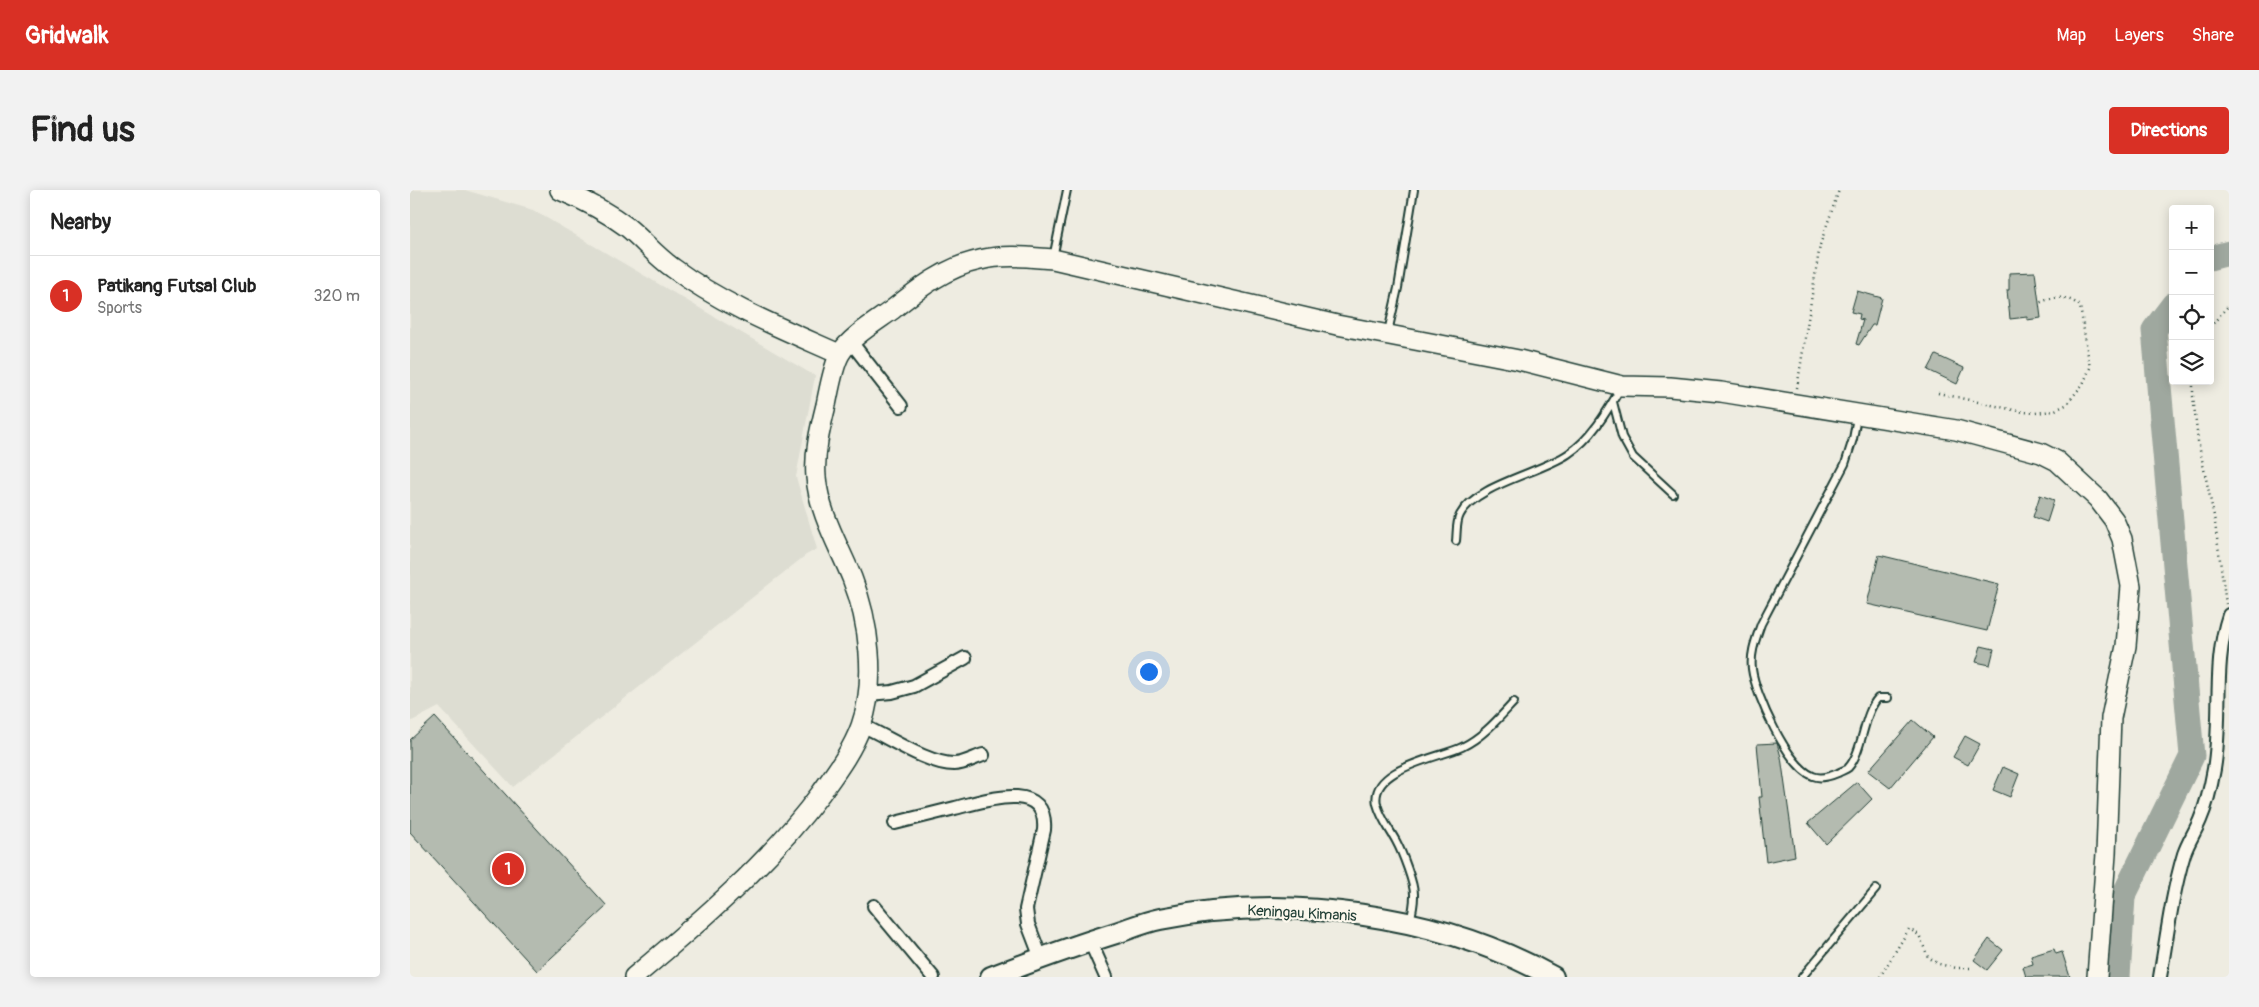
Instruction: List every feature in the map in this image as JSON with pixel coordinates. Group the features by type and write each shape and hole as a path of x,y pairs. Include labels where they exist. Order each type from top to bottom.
{"main road":[{"name":"Keningau Kimanis","path":"991,977 1090,941 1158,920 1234,909 1275,908 1339,912 1410,924 1523,960 1553,977"}],"street":[{"path":"560,190 586,198 628,228 672,268 725,300 845,348 901,406"},
{"path":"634,977 669,948 780,844 844,762 861,726 868,694 868,644 863,610 852,578 835,541 818,492 816,478 816,453 820,429 845,348 919,289 951,270 980,259 1022,257 1053,259 1387,335 1519,360 1622,386 1670,387 1721,392 1956,430 2041,453 2057,461 2077,478 2114,520 2122,539 2131,586 2126,646 2111,718 2106,854 2097,977"},
{"path":"2160,977 2179,873 2190,839 2200,820 2209,794 2214,768 2218,726 2218,667 2228,618"},
{"path":"868,694 892,692 914,686 965,658"},
{"path":"861,726 918,754 947,763 962,763 983,755"},
{"path":"895,823 1006,796 1025,798 1038,805 1045,818 1044,830 1026,909 1028,924 1041,958"},
{"path":"874,906 933,977"},
{"path":"1090,941 1106,977"}],"lane":[{"path":"1053,259 1067,190"},
{"path":"1387,335 1398,288 1414,190"},
{"path":"1456,541 1459,516 1467,504 1492,488 1569,454 1604,417 1622,386"},
{"path":"1613,402 1622,437 1633,457 1673,494"},
{"path":"1857,415 1853,439 1844,464 1760,624 1753,646 1752,669 1758,691 1774,729 1798,766 1814,777 1831,776 1848,768 1858,748 1872,704 1878,698 1888,698"},
{"path":"1410,924 1415,894 1397,842 1383,821 1376,802 1379,785 1388,776 1429,758 1462,748 1482,735 1514,702"},
{"path":"1802,977 1876,889"}],"path":[{"path":"1795,404 1820,245 1839,190"},
{"path":"1938,393 2029,412 2052,410 2066,405 2083,384 2090,368 2080,306 2074,300 2063,297 2052,297 2039,303"},
{"path":"2214,322 2229,305"},
{"path":"2193,385 2192,396 2198,441 2214,516 2228,618"},
{"path":"1880,977 1909,929 1919,936 1928,957 1934,961 1956,968 1971,968"}],"shaded area":[{"path":"410,190 465,190 533,210 815,376 796,477 817,549 806,555 513,787 439,707 410,722"}],"building":[{"path":"2035,272 2041,318 2027,320 2027,317 2010,319 2007,290 2009,290 2009,273"},
{"path":"1857,291 1882,298 1875,325 1872,325 1859,345 1856,344 1863,320 1859,319 1860,314 1851,312"},
{"path":"1936,355 1964,368 1957,384 1928,370"},
{"path":"2040,495 2054,500 2047,522 2033,517"},
{"path":"1879,555 1999,584 1987,631 1867,604"},
{"path":"1981,646 1994,649 1990,665 1976,662"},
{"path":"435,717 607,906 537,971 410,832 410,740"},
{"path":"1913,720 1933,737 1890,788 1868,771"},
{"path":"1965,736 1980,744 1968,765 1953,757"},
{"path":"1777,743 1781,757 1795,856 1766,862 1759,797 1762,797 1757,744"},
{"path":"2003,767 2019,774 2010,797 1993,790"},
{"path":"1857,782 1872,799 1826,844 1808,823"},
{"path":"1989,939 2003,950 1987,970 1974,960"},
{"path":"2054,949 2056,954 2062,952 2070,977 2026,977 2023,967 2033,964 2031,956"}],"waterway":[{"path":"2214,257 2229,253"},
{"path":"2118,977 2123,897 2192,756 2154,330 2169,310"}],"place":[{"name":"Patikang Futsal Club","path":"508,869"}]}
